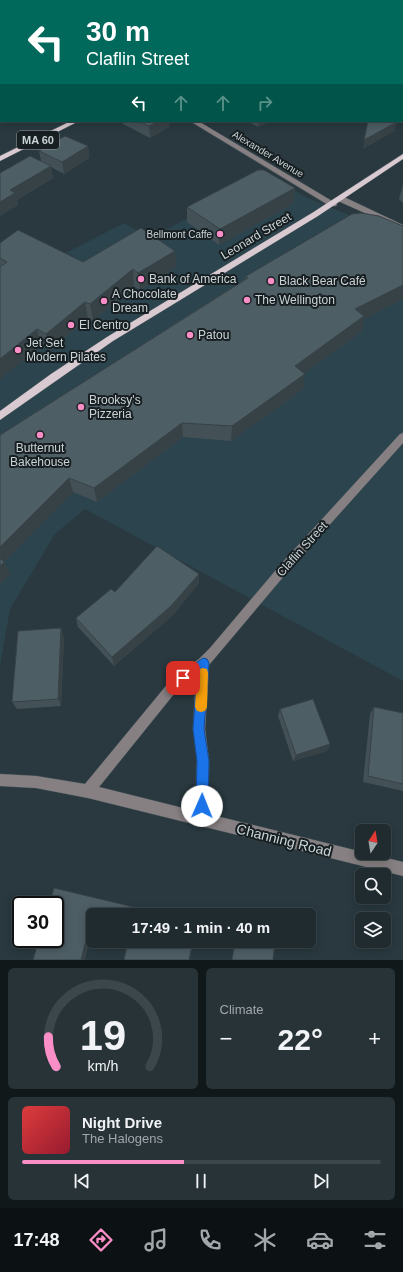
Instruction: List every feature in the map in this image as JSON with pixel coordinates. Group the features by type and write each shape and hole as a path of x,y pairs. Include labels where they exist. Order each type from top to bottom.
{"main road":[{"name":"MA 60","path":"0,159 74,122"},
{"name":"Leonard Street","path":"0,416 32,391 98,346 333,204 403,156"}],"street":[{"name":"Alexander Avenue","path":"195,122 333,204"},
{"path":"341,199 403,228"},
{"name":"Claflin Street","path":"88,791 174,685 203,663 285,567 403,438"},
{"path":"202,820 203,761 199,729 203,663"},
{"name":"Channing Road","path":"0,780 36,782 88,791 403,869"}],"shaded area":[{"path":"269,175 306,197 403,238 403,681 85,509 55,534 10,609 0,666 0,259 56,258 124,223 150,238"}],"building":[{"path":"141,122 157,122 149,126"},
{"path":"368,122 397,122 364,140"},
{"path":"65,136 88,146 62,162 39,151"},
{"path":"30,156 51,166 10,190 15,193 0,202 0,173"},
{"path":"258,170 264,170 295,188 220,229 187,207"},
{"path":"361,213 379,216 403,226 403,285 355,309 364,316 295,366 305,374 232,426 182,423 94,488 69,478 0,547 0,435 248,278 246,276 352,214"},
{"path":"141,228 175,251 138,273 133,269 90,304 85,302 46,334 37,329 0,359 0,267 7,262 0,258 0,243 18,230 83,262"},
{"path":"157,546 199,574 171,606 112,657 76,618 111,589 115,592"},
{"path":"0,558 4,562 0,566"},
{"path":"61,628 58,699 12,702 18,631"},
{"path":"313,699 330,744 296,755 280,709"},
{"path":"374,707 403,713 403,784 368,776"},
{"path":"54,888 138,908 86,908 86,940 81,960 33,960 36,948 64,948 64,896 52,896"},
{"path":"127,948 192,948 189,960 124,960"},
{"path":"234,948 274,948 273,960 232,960"}],"slow traffic":[{"path":"201,707 203,673"}],"place":[{"name":"Bellmont Caffe","path":"220,234"},
{"name":"Bank of America","path":"141,279"},
{"name":"Black Bear Café","path":"271,281"},
{"name":"The Wellington","path":"247,300"},
{"name":"A Chocolate Dream","path":"104,301"},
{"name":"El Centro","path":"71,325"},
{"name":"Patou","path":"190,335"},
{"name":"Jet Set Modern Pilates","path":"18,350"},
{"name":"Brooksy's Pizzeria","path":"81,407"},
{"name":"Butternut Bakehouse","path":"40,435"}],"route":[{"path":"183,678 203,663 199,729 203,761 202,806"}]}
